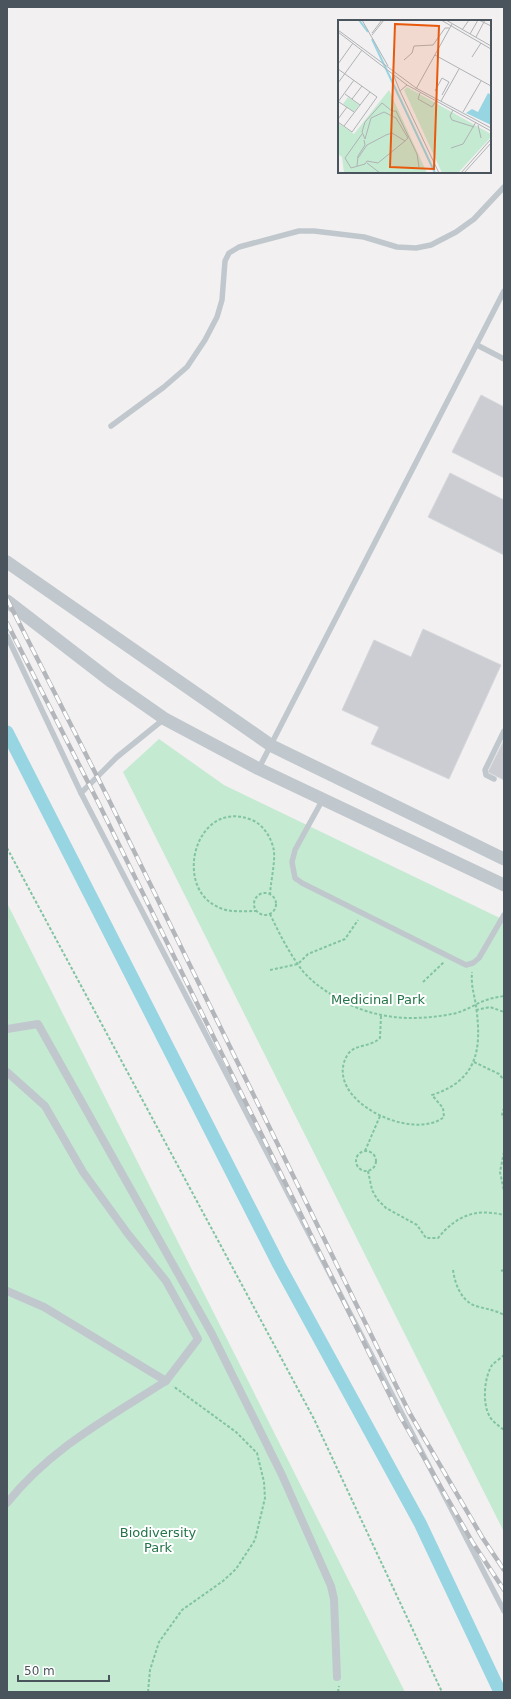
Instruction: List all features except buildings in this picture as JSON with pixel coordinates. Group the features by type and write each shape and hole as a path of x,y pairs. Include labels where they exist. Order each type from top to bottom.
{"street":[{"path":"7,562 272,746 504,859"},
{"path":"7,602 112,682 165,719 259,769 504,885"},
{"path":"7,1030 38,1024 212,1334 282,1475 331,1586 334,1599 337,1677"},
{"path":"7,1072 44,1106 83,1172 128,1234 166,1281 198,1339 166,1382 76,1438 50,1458 7,1503"},
{"path":"7,1290 44,1307 166,1382"}],"lane":[{"path":"111,426 164,387 187,367 205,340 217,317 222,300 225,261 229,253 251,243 299,231 314,231 364,237 397,247 416,248 431,244 456,232 474,219 504,187"},
{"path":"259,769 504,291"},
{"path":"477,345 504,359"},
{"path":"7,636 82,793 504,1611"},
{"path":"82,793 117,757 165,719"},
{"path":"494,779 486,775 485,770 504,730"},
{"path":"323,799 295,850 292,862 295,878 302,883 466,965 473,963 482,954 504,915"}],"path":[{"path":"257,911 234,911 218,908 204,900 194,882 195,857 199,841 205,830 214,821 227,816 242,816 255,821 265,829 274,851 270,894"},
{"path":"7,848 314,1419 442,1692"},
{"path":"263,893 270,894 276,899 277,906 270,914 263,915 257,911 254,904 257,897 263,893"},
{"path":"270,970 298,964 308,954 346,939 362,913"},
{"path":"270,914 281,938 298,964 312,981 340,1000 359,1009 381,1016 400,1019 423,1018 454,1014 504,996"},
{"path":"423,982 450,957"},
{"path":"381,1016 380,1038 371,1044 352,1050 344,1064 344,1082 358,1101 380,1116 407,1125 438,1122 444,1117 443,1108 432,1095 445,1090 456,1083 470,1069 476,1058 478,1041 476,1005 472,988 473,963"},
{"path":"476,1010 490,1007 502,1010 504,1012"},
{"path":"474,1062 499,1074 504,1080"},
{"path":"504,1108 502,1114 504,1119"},
{"path":"365,1151 380,1116"},
{"path":"365,1151 372,1153 376,1158 375,1165 368,1171 362,1170 356,1162 359,1153 365,1151"},
{"path":"504,1152 500,1172 504,1191"},
{"path":"368,1171 372,1190 377,1199 386,1208 417,1225 426,1238 438,1238 448,1226 461,1218 476,1213 491,1212 504,1215"},
{"path":"453,1270 456,1286 474,1306 504,1314"},
{"path":"504,1355 492,1365 487,1382 486,1397 486,1407 490,1417 504,1430"},
{"path":"148,1692 150,1670 159,1642 182,1610 223,1582 236,1569 255,1540 265,1498 264,1482 257,1453 236,1432 166,1382"}],"green space":[{"name":"Medicinal Park","path":"159,739 224,785 504,920 504,1532 123,772"},
{"name":"Biodiversity Park","path":"7,903 405,1692 7,1692"}],"waterway":[{"path":"7,732 279,1265 420,1523 500,1692"}],"railway":[{"path":"7,599 107,796 409,1412 482,1537 504,1570"},
{"path":"7,623 97,800 400,1416 473,1543 504,1590"}]}
